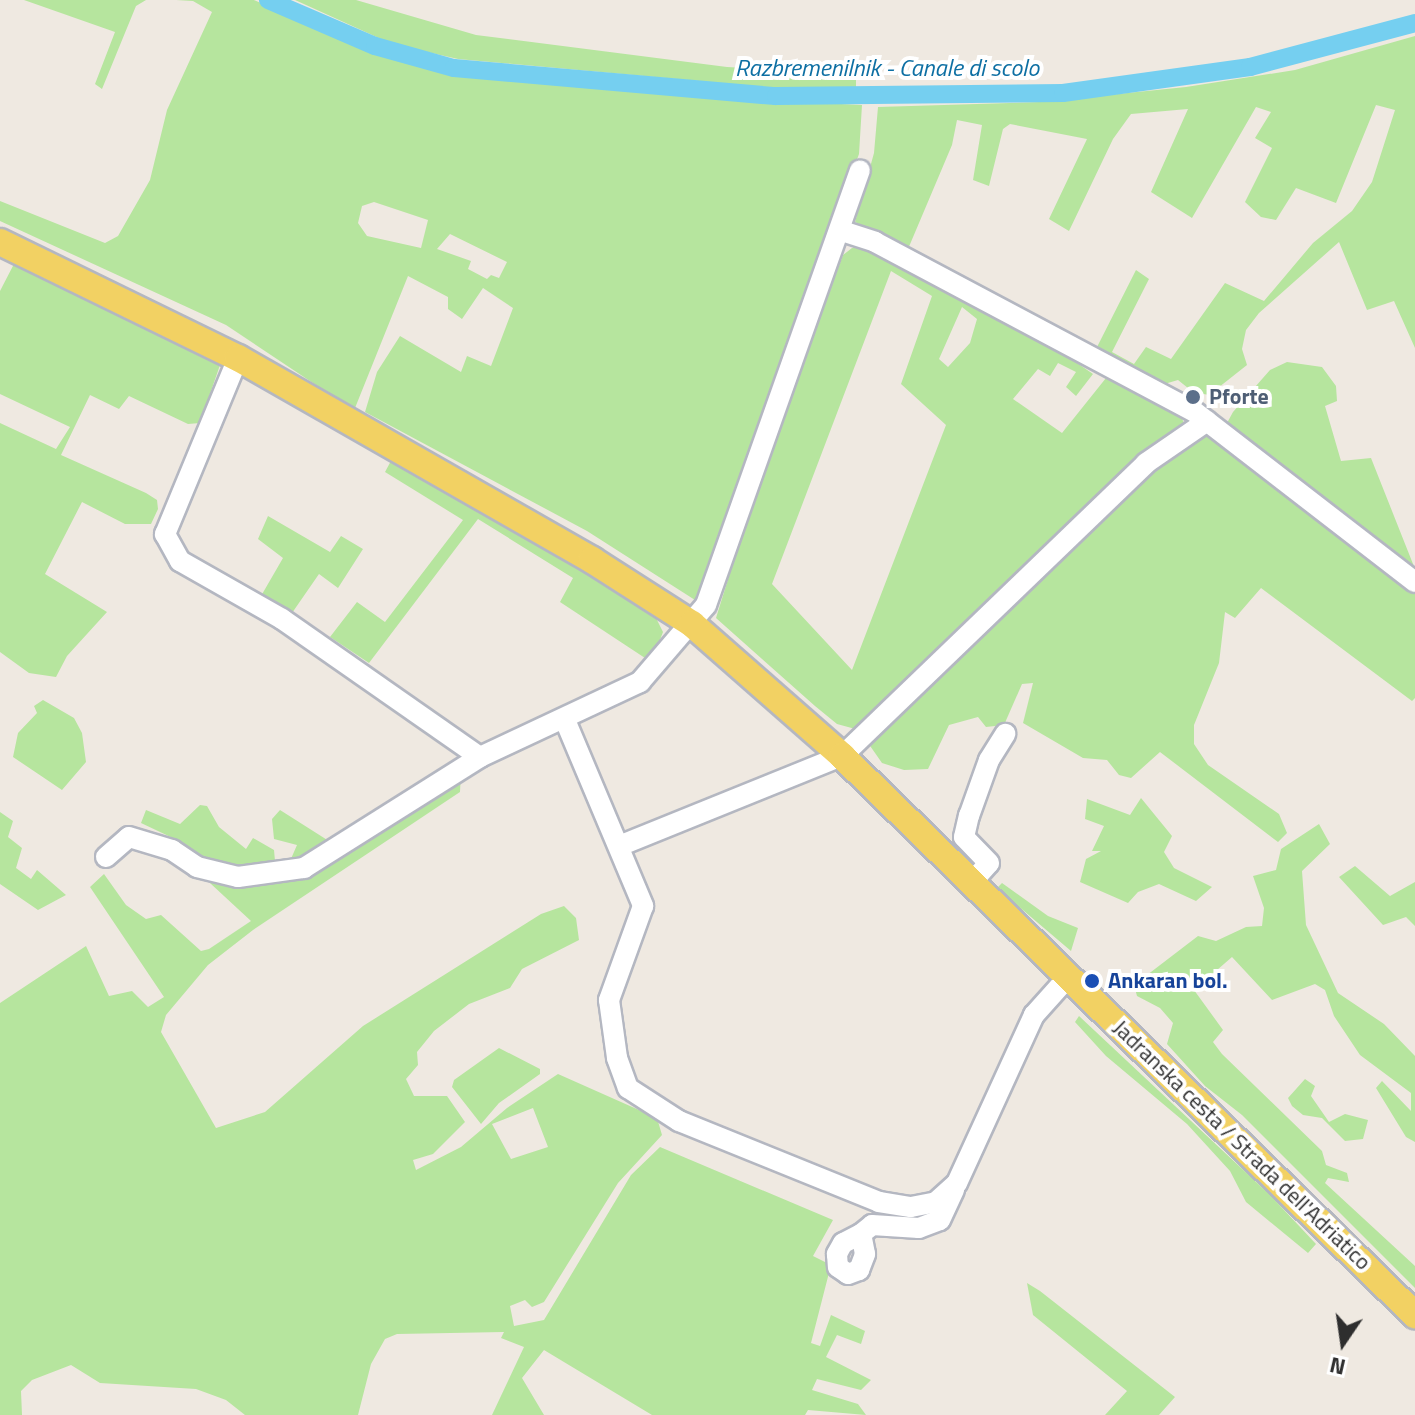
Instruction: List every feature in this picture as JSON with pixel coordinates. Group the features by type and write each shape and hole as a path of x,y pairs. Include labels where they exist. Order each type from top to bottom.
{"main road":[{"name":"Jadranska cesta / Strada dell'Adriatico","path":"0,242 238,358 567,545 692,624 842,756 1415,1315"}],"street":[{"path":"106,857 129,837 140,837 197,867 238,877 304,868 480,757 565,720 640,682 706,605 842,231 860,171"},
{"path":"842,231 875,242 1207,421 1415,582"},
{"path":"238,358 165,534 180,561 282,619 480,757"},
{"path":"619,846 842,756 1146,463 1207,421"},
{"path":"565,720 643,906 609,1000 617,1058 628,1088 679,1121 879,1202 911,1207 936,1202 957,1183"},
{"path":"972,882 989,863 964,837 989,760 1005,734"},
{"path":"861,1234 885,1222 919,1228 940,1220 1034,1015 1069,976"}],"green space":[{"path":"24,0 146,0 136,6 102,89 95,84 115,32"},
{"path":"176,0 254,0 374,53 446,72 693,97 862,105 859,154 695,600 587,531 365,412 377,372 400,336 461,372 467,356 491,366 513,308 483,288 462,319 448,309 448,297 408,276 355,408 349,407 226,325 0,221 0,201 105,243 118,236 150,180 167,110 212,12 193,1","holes":["374,202 428,220 421,248 367,236 358,223 362,206","450,234 507,262 499,278 491,275 487,279 468,269 471,261 437,249"]},
{"path":"295,0 356,0 476,35 727,67 856,74 856,88 774,88 458,59 392,44"},
{"path":"1415,36 1415,348 1394,301 1367,310 1339,242 1259,313 1246,330 1242,349 1247,365 1209,395 1193,392 1178,380 1161,385 1095,351 1136,270 1149,279 1112,352 1134,364 1146,347 1171,359 1225,283 1264,301 1313,243 1352,211 1372,182 1395,110 1376,105 1336,203 1296,188 1276,220 1261,217 1245,202 1272,148 1255,138 1271,112 1256,107 1192,218 1151,192 1188,109 1131,114 1113,139 1069,231 1049,219 1087,139 1010,124 1003,129 989,186 973,180 982,125 957,120 952,145 908,249 855,222 874,153 878,107 1039,102 1186,87 1295,70"},
{"path":"871,247 1032,332 1093,374 1076,396 1066,387 1076,372 1058,363 1050,376 1038,369 1013,399 1062,433 1106,378 1114,376 1177,410 1193,439 1213,435 1268,464 1227,423 1233,412 1270,370 1287,362 1322,367 1336,386 1337,401 1325,406 1341,461 1371,458 1415,569 1415,698 1412,701 1261,588 1235,618 1225,612 1219,663 1194,725 1194,744 1208,765 1279,814 1287,833 1278,842 1160,752 1131,778 1119,775 1107,760 1083,758 1023,723 1033,683 1022,684 1004,725 986,727 978,717 949,725 928,769 904,770 882,763 859,730 837,724 716,618 756,489 843,255 852,248","holes":["891,271 932,296 901,384 946,425 852,670 772,584","962,307 977,319 970,343 948,367 939,359"]},
{"path":"15,262 220,365 200,423 188,424 129,396 119,409 90,395 61,455 146,493 157,500 158,509 151,524 125,524 82,502 45,574 107,612 67,656 56,677 29,673 0,652 0,423 56,449 70,427 0,394 0,291"},
{"path":"392,459 654,614 663,632 658,645 645,658 560,602 573,578 478,519 369,663 330,637 357,602 385,622 463,520 385,472"},
{"path":"268,516 330,552 341,536 363,549 338,588 319,574 292,613 261,596 283,558 258,539"},
{"path":"43,700 74,718 82,733 86,762 62,790 13,757 18,733 37,713 34,706"},
{"path":"461,771 460,792 253,930 208,965 166,1015 161,1032 216,1128 265,1112 363,1026 541,914 564,906 576,918 579,940 522,969 510,988 469,1004 434,1031 417,1052 418,1065 406,1079 414,1096 447,1096 465,1122 433,1154 413,1160 416,1170 461,1147 507,1108 558,1074 657,1118 662,1135 618,1183 544,1302 532,1307 525,1300 510,1306 514,1326 544,1320 631,1175 660,1147 833,1220 813,1256 831,1265 811,1343 820,1346 831,1315 865,1331 861,1344 837,1335 826,1357 871,1380 861,1390 817,1379 812,1390 858,1404 866,1415 808,1410 805,1415 652,1415 544,1350 522,1378 544,1415 492,1415 524,1347 501,1338 504,1332 397,1334 385,1339 371,1364 358,1415 245,1415 226,1400 196,1389 100,1383 71,1365 32,1380 21,1391 22,1415 0,1415 0,1003 86,946 109,996 132,991 148,1007 164,997 90,887 104,874 126,905 146,919 161,915 201,951 209,949 251,921 197,871 257,883","holes":["533,1108 548,1147 511,1159 492,1124"]},
{"path":"1141,798 1172,836 1164,852 1174,868 1212,887 1196,901 1159,884 1138,892 1128,903 1080,882 1086,859 1101,851 1092,851 1104,826 1085,819 1087,799 1130,815"},
{"path":"200,805 207,806 219,827 246,849 253,838 274,850 276,872 252,873 181,852 177,840 141,823 146,810 180,824"},
{"path":"280,810 332,843 287,868 297,845 274,839 272,819"},
{"path":"0,812 13,821 8,837 22,848 16,868 31,879 37,870 66,895 38,910 0,884"},
{"path":"1319,824 1330,844 1302,871 1306,925 1338,993 1384,1024 1415,1056 1415,1142 1406,1137 1376,1088 1382,1081 1411,1111 1411,1093 1360,1055 1334,1016 1325,990 1315,984 1272,1000 1232,957 1194,990 1223,1030 1213,1042 1322,1151 1326,1165 1347,1173 1349,1182 1328,1178 1325,1183 1415,1266 1415,1288 1242,1115 1205,1086 1167,1044 1173,1023 1160,1008 1137,996 1134,985 1198,936 1216,941 1246,927 1262,926 1264,908 1253,876 1276,870 1281,849"},
{"path":"1355,866 1390,896 1415,882 1415,926 1406,917 1383,925 1339,877"},
{"path":"1002,883 1048,916 1078,928 1071,951 997,888"},
{"path":"1079,1016 1270,1195 1316,1244 1308,1253 1246,1202 1230,1171 1187,1124 1106,1056 1075,1022"},
{"path":"499,1048 540,1069 540,1074 499,1103 481,1124 452,1087 454,1080"},
{"path":"1305,1079 1315,1086 1311,1096 1329,1122 1345,1114 1368,1120 1363,1139 1345,1141 1322,1118 1303,1115 1292,1106 1288,1098"},
{"path":"1027,1283 1175,1397 1159,1415 1105,1415 1127,1391 1033,1315"}],"waterway":[{"name":"Razbremenilnik - Canale di scolo","path":"268,0 375,46 454,68 776,96 1063,93 1250,67 1415,23"}],"place":[{"name":"Pforte","path":"1193,397"},
{"name":"Ankaran bol.","path":"1092,981"}]}
